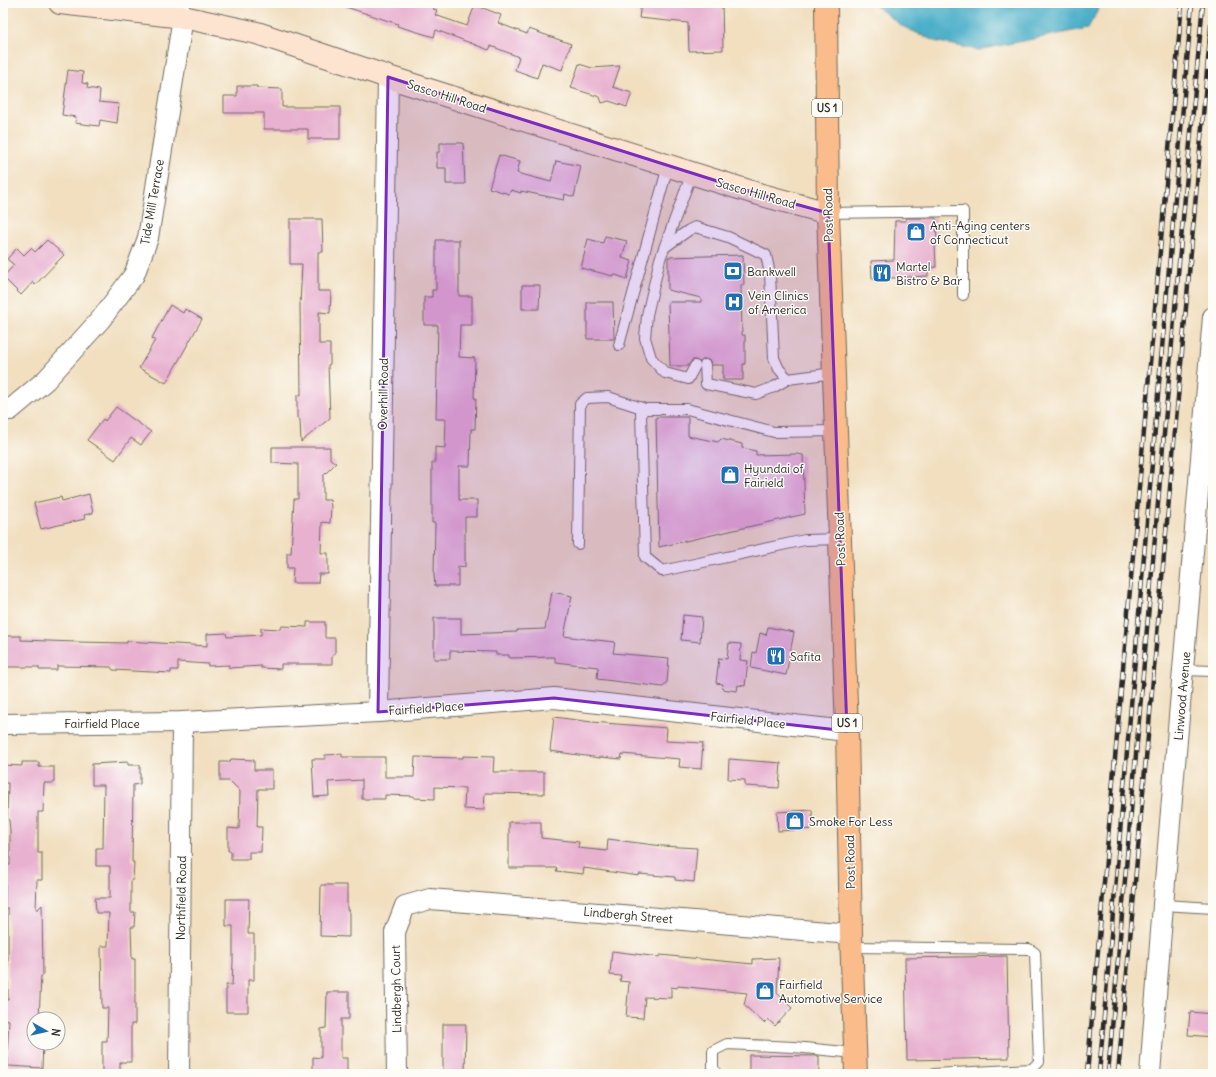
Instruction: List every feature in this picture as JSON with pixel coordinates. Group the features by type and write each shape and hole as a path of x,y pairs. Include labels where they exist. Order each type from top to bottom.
{"main road":[{"name":"Post Road","path":"826,3 828,213 847,731 856,1064"}],"street":[{"name":"Sasco Hill Road","path":"60,3 180,10 257,33 388,77 754,193 828,213"},
{"name":"Tide Mill Terrace","path":"10,410 46,380 101,319 134,275 148,238 180,10"},
{"name":"Overhill Road","path":"378,712 388,77"},
{"name":"Linwood Avenue","path":"1150,1074 1163,905 1211,365 1213,317"},
{"name":"Fairfield Place","path":"3,724 182,722 378,712 554,698 847,731"},
{"name":"Northfield Road","path":"179,1074 182,722"},
{"name":"Lindbergh Street","path":"405,906 430,899 852,940"},
{"name":"Lindbergh Court","path":"397,1074 395,932 405,906"}],"lane":[{"path":"619,345 668,166"},
{"path":"692,173 660,259 647,316 645,338 651,358 665,373 706,384 756,394 774,387 788,379 834,373"},
{"path":"828,213 962,211 963,295"},
{"path":"664,247 695,227 728,237 766,255 770,274 774,358 779,369 788,379"},
{"path":"688,379 700,365 706,384"},
{"path":"578,544 580,404 586,398 608,398 645,409 687,409 774,432 836,431"},
{"path":"645,409 641,413 645,557 662,571 805,540 840,539"},
{"path":"1184,670 1213,671"},
{"path":"1163,905 1213,908"},
{"path":"852,940 1030,949 1035,953 1039,1062 1032,1069 934,1074"},
{"path":"716,1074 713,1067 713,1051 727,1044 794,1047 856,1064"}],"highlighted area":[{"path":"388,77 755,193 828,213 847,731 554,698 378,712"}],"water":[{"path":"877,3 1102,3 1088,28 978,50 934,41 902,26 876,6"}],"building":[{"path":"343,3 435,3 433,9 437,10 435,15 467,26 475,5 501,15 498,23 527,34 529,29 571,44 562,70 542,63 537,78 515,70 519,57 491,46 489,50 436,30 434,37 397,26 398,24 343,6"},
{"path":"641,3 722,3 723,50 689,51 688,23 639,18"},
{"path":"579,64 592,68 620,66 613,87 632,93 627,107 609,101 602,103 600,97 571,88"},
{"path":"68,70 83,72 82,83 88,84 87,88 100,90 99,102 119,104 117,123 100,120 99,126 75,123 76,117 62,115"},
{"path":"237,86 257,86 257,88 282,89 282,107 340,107 340,139 308,139 308,129 264,129 264,113 224,113 224,96 237,96"},
{"path":"440,143 463,143 465,184 446,184 446,168 437,168 437,152 440,152"},
{"path":"499,155 520,161 517,173 551,182 556,161 581,166 574,197 565,194 564,200 521,191 521,193 511,190 509,194 489,188"},
{"path":"906,218 936,218 936,267 928,268 928,276 872,279 871,261 894,260 895,221 906,221"},
{"path":"290,219 322,219 323,252 318,252 318,291 331,291 330,313 319,312 319,344 330,344 330,364 328,365 330,418 301,442 300,420 297,418 297,395 301,395 300,305 302,264 290,264"},
{"path":"605,236 627,241 622,258 632,261 627,279 613,274 613,276 581,268 588,239 603,243"},
{"path":"47,240 64,255 35,285 33,282 21,295 3,277 14,265 7,259 17,248 24,255 31,248 35,252"},
{"path":"436,240 459,240 459,296 472,296 472,325 460,325 459,357 475,358 475,429 471,429 470,466 459,466 459,500 477,500 477,517 465,517 465,567 458,566 458,586 435,586 434,575 435,523 432,523 432,463 435,463 435,447 445,448 446,419 436,419 438,325 424,325 424,297 432,297 432,290 436,290"},
{"path":"743,255 744,285 741,285 742,335 745,335 745,364 743,364 743,380 723,380 723,365 712,365 710,361 705,359 700,362 692,360 688,366 670,366 668,302 701,302 701,298 668,290 668,257"},
{"path":"522,285 540,285 539,309 522,309"},
{"path":"587,302 613,302 614,339 587,339"},
{"path":"170,305 183,313 185,309 202,319 166,383 139,368 155,340 152,338"},
{"path":"116,407 151,432 141,445 131,438 115,460 87,440 103,419 105,421"},
{"name":"Hyundai of Fairield","path":"656,417 688,417 688,436 718,442 721,439 742,444 742,448 756,451 756,455 803,455 805,514 659,547"},
{"path":"272,447 330,447 330,459 336,463 323,476 323,500 330,500 331,507 330,523 322,522 321,553 328,553 328,574 319,574 318,583 292,583 293,568 287,568 287,553 291,553 294,499 298,499 298,464 272,463"},
{"path":"89,494 93,513 84,515 85,519 41,529 34,503 61,497 62,501"},
{"path":"552,592 572,596 564,636 586,640 615,642 613,653 669,658 667,682 663,687 597,679 598,667 555,662 555,657 509,658 509,655 496,655 496,652 450,651 450,659 434,659 434,618 461,618 461,634 517,632 517,630 545,629"},
{"path":"683,615 702,617 700,642 681,640"},
{"path":"307,622 325,622 325,638 335,638 335,654 332,656 332,664 281,664 281,669 261,668 261,666 229,668 229,665 208,666 208,664 178,662 178,670 171,670 171,673 113,670 111,667 57,666 57,670 39,670 39,667 3,667 3,636 21,636 21,640 127,643 127,641 207,646 207,634 226,633 227,637 261,635 261,628 280,629 282,626 307,627"},
{"name":"Safita","path":"768,627 794,632 786,675 751,668 753,652 756,653 760,633 766,635"},
{"path":"729,643 741,644 740,660 748,661 745,686 738,685 737,691 722,689 723,684 716,683 719,658 727,659"},
{"path":"554,717 592,722 667,728 666,741 703,743 701,769 679,767 680,759 622,754 621,759 600,758 550,751"},
{"path":"342,754 342,757 385,757 385,777 414,777 415,757 494,757 493,772 544,772 544,794 485,793 484,810 464,809 465,788 435,787 435,799 414,798 414,796 385,795 385,799 362,799 362,780 328,782 329,796 314,797 312,759 325,759 325,755"},
{"path":"231,759 254,760 254,770 272,770 272,789 258,789 257,827 262,827 261,852 249,852 249,859 231,859 231,851 228,851 228,828 239,829 240,791 230,781 220,781 220,762 230,762"},
{"path":"729,759 781,763 779,788 745,786 745,780 728,779"},
{"path":"22,762 39,762 39,767 54,767 54,783 44,783 43,812 38,812 38,853 42,853 42,880 37,880 36,909 42,905 43,976 41,976 39,1011 26,1011 26,1051 43,1051 42,1068 8,1066 9,1020 3,1019 4,1000 8,1000 8,908 5,908 5,893 6,865 10,865 10,831 9,820 7,818 8,783 3,783 3,765 22,766"},
{"path":"128,762 128,765 140,765 140,784 133,785 132,862 134,862 133,880 131,880 131,912 135,912 134,927 131,927 132,959 135,959 135,1024 131,1024 131,1062 120,1062 120,1072 102,1072 102,1041 107,1041 108,1008 102,1008 101,946 108,946 109,913 96,913 95,898 110,898 110,866 96,866 96,848 103,848 104,785 92,785 92,764"},
{"name":"Smoke For Less","path":"812,810 813,829 778,831 777,812"},
{"path":"509,822 541,822 541,838 579,842 578,848 607,851 608,839 662,846 697,848 694,882 675,880 675,877 639,874 639,876 584,868 583,874 556,871 557,868 509,868"},
{"path":"321,885 347,885 349,937 320,936"},
{"path":"226,899 249,899 248,934 254,934 254,980 248,980 248,1012 226,1012 226,985 232,985 233,926 226,926"},
{"path":"612,951 659,957 660,955 753,964 753,959 779,958 777,993 792,1008 775,1026 768,1019 764,1023 744,1005 747,993 678,986 677,988 671,987 671,998 645,997 643,1018 626,1017 629,982 620,981 621,976 610,975"},
{"path":"1007,956 1009,1058 907,1060 905,958"},
{"path":"327,992 349,992 349,1019 341,1019 341,1058 347,1058 347,1074 313,1074 313,1057 321,1058 321,1029 326,1028"},
{"path":"1190,1012 1213,1014 1213,1037 1188,1035"},
{"path":"443,1024 466,1024 465,1074 443,1074"},
{"path":"749,1055 819,1056 819,1074 749,1074"}],"railway":[{"path":"1087,1074 1182,3"},
{"path":"1099,1074 1192,3"},
{"path":"1108,1074 1203,3"},
{"path":"1118,1074 1213,3"}],"place":[{"name":"Anti-Aging centers of Connecticut","path":"916,232"},
{"name":"Bankwell","path":"733,271"},
{"name":"Martel Bistro & Bar","path":"882,273"},
{"name":"Vein Clinics of America","path":"734,302"},
{"name":"Hyundai of Fairield","path":"730,475"},
{"name":"Safita","path":"776,656"},
{"name":"Smoke For Less","path":"795,821"},
{"name":"Fairfield Automotive Service","path":"765,991"}]}
